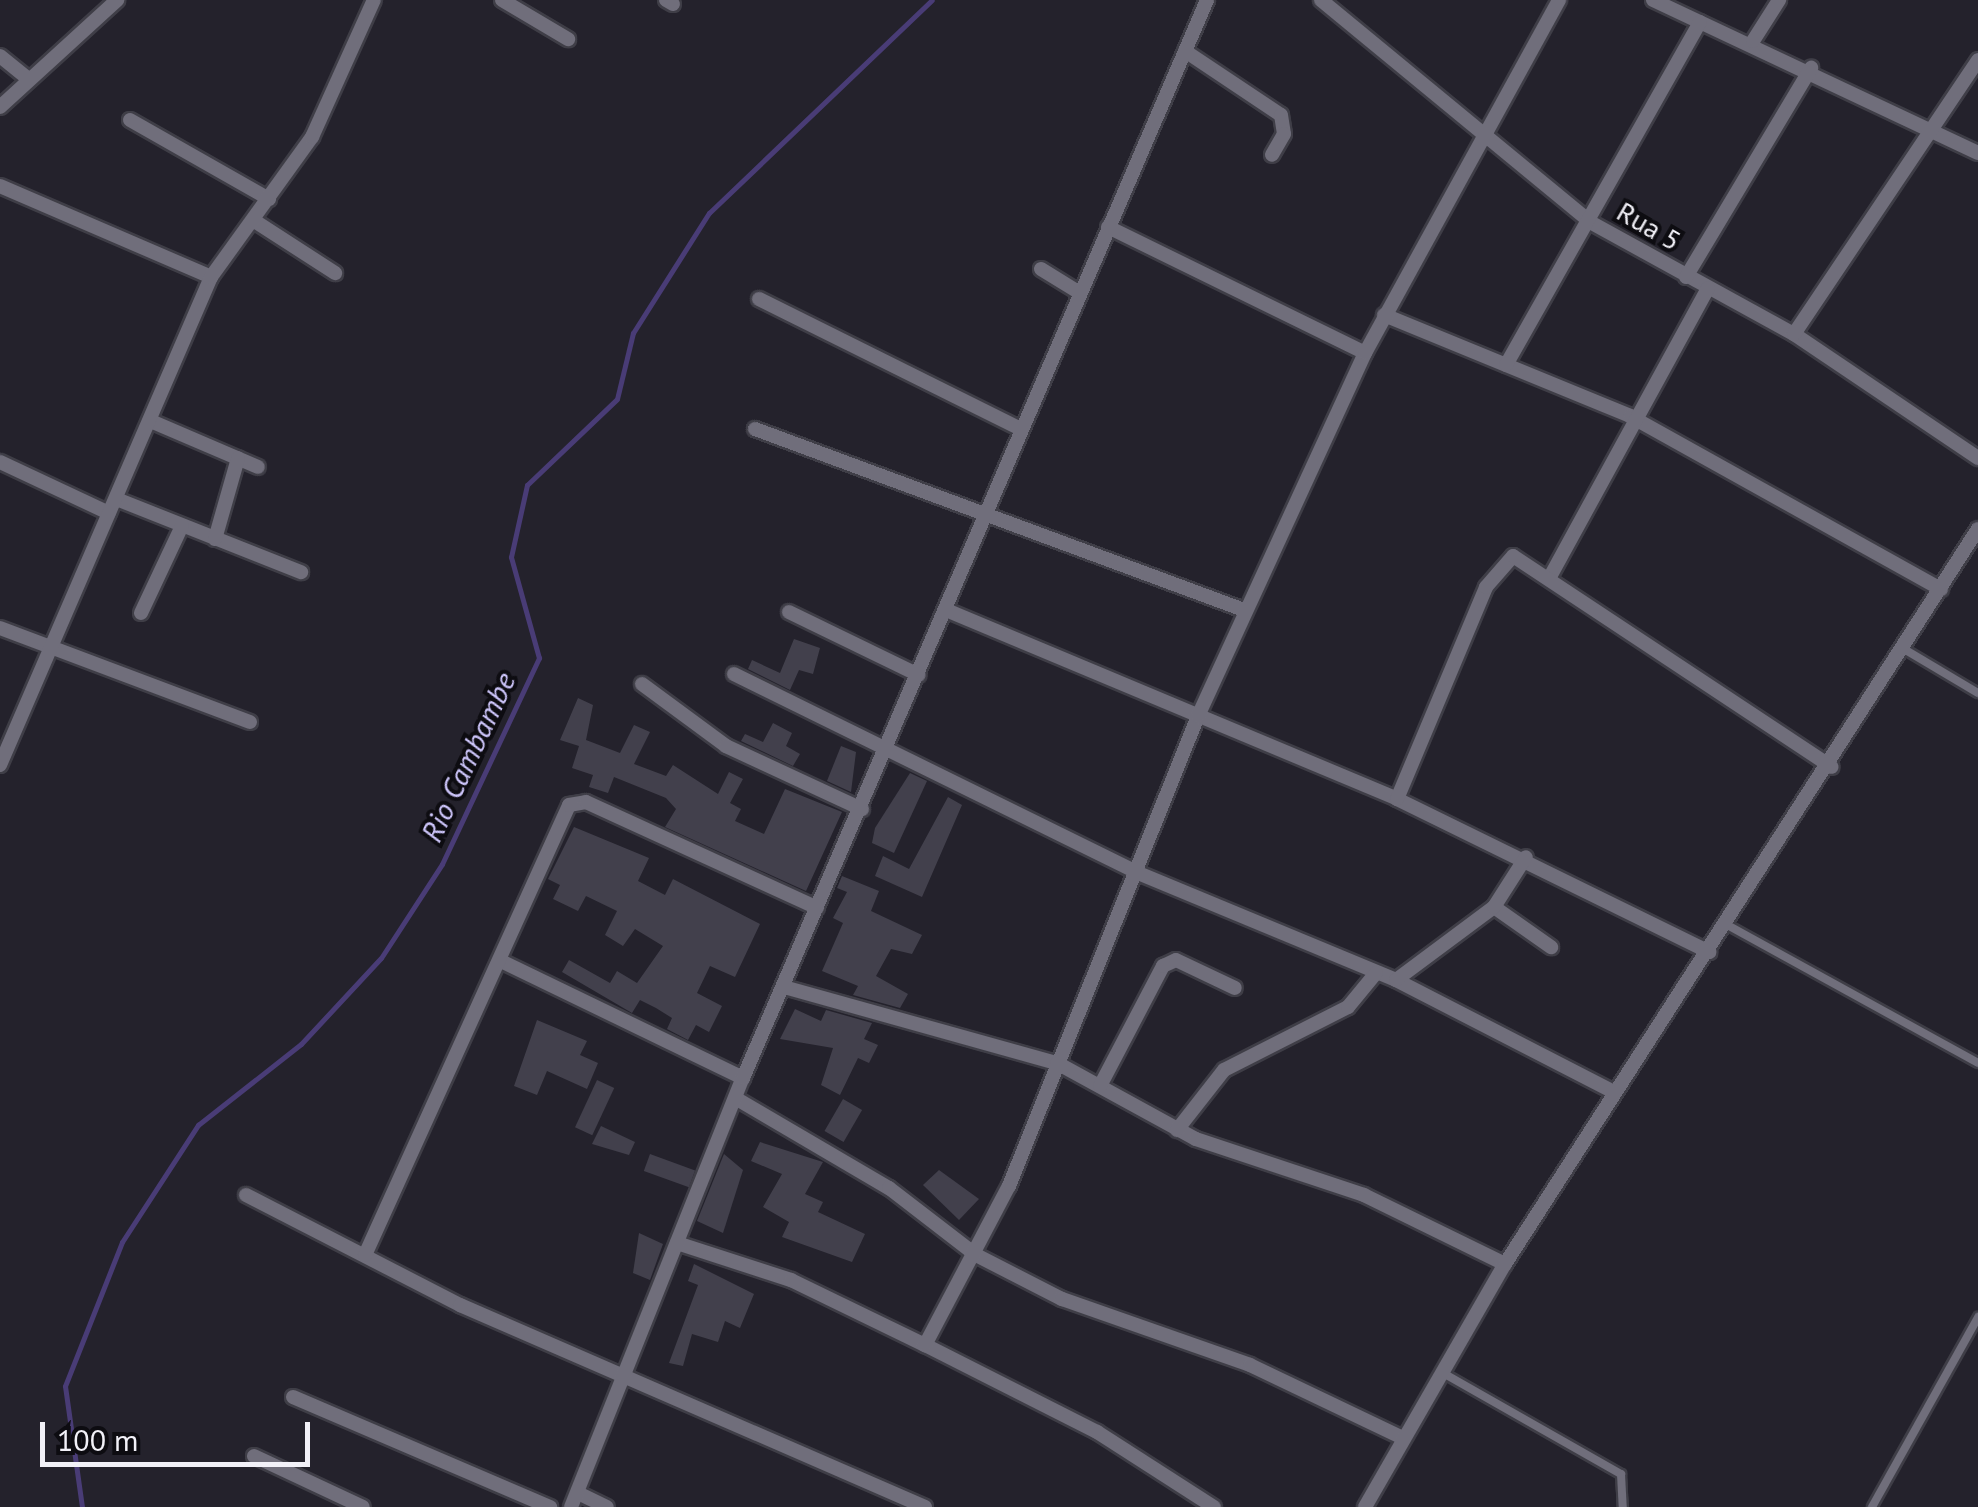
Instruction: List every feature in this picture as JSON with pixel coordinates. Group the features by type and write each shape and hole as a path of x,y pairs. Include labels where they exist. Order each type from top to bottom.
{"street":[{"path":"0,107 117,0"},
{"path":"0,765 46,647 109,513 119,500 212,277 270,200 319,123 374,0"},
{"path":"502,0 568,39"},
{"path":"607,1507 574,1500 625,1370 743,1078 1207,0"},
{"name":"Rua 5","path":"1321,0 1590,222 1794,334 1978,458"},
{"path":"924,1345 976,1255 1138,873 1198,716 1365,353 1479,133 1559,0"},
{"path":"1653,0 1810,68 1978,153"},
{"path":"1752,41 1779,0"},
{"path":"1506,365 1700,22"},
{"path":"1185,51 1281,116 1284,134 1272,155"},
{"path":"0,56 28,78"},
{"path":"1794,334 1933,133 1978,60"},
{"path":"1686,276 1810,68"},
{"path":"130,120 270,200"},
{"path":"0,186 212,277"},
{"path":"254,220 335,274"},
{"path":"1108,227 1365,353"},
{"path":"1041,269 1080,293"},
{"path":"1551,575 1630,416 1708,288"},
{"path":"760,299 1020,429"},
{"path":"1384,315 1630,416 1940,589"},
{"path":"152,422 258,467"},
{"path":"755,430 1244,610"},
{"path":"215,540 238,458"},
{"path":"0,462 109,513"},
{"path":"119,500 301,572"},
{"path":"141,613 182,526"},
{"path":"1365,1507 1505,1264 1614,1092 1729,926 1832,767 1978,529"},
{"path":"1397,800 1500,564 1513,556 1551,575 1832,767"},
{"path":"946,610 1397,800 1526,858 1710,952"},
{"path":"790,612 919,675"},
{"path":"0,628 250,722"},
{"path":"734,674 1138,873 1396,980 1614,1092"},
{"path":"642,684 726,746 862,809"},
{"path":"365,1255 578,800 817,908"},
{"path":"1396,980 1494,907 1526,858"},
{"path":"1494,907 1551,947"},
{"path":"1100,1086 1171,960 1235,988"},
{"path":"501,961 743,1078"},
{"path":"1177,1130 1224,1070 1348,1007 1376,973"},
{"path":"784,987 1057,1063 1177,1130 1364,1195 1505,1264"},
{"path":"737,1099 890,1188 976,1255 1062,1299 1250,1365 1403,1438"},
{"path":"246,1195 460,1305 625,1370 925,1507"},
{"path":"676,1243 791,1280 924,1345 1098,1432 1214,1507"},
{"path":"293,1397 550,1507"},
{"path":"254,1456 362,1507"}],"lane":[{"path":"1904,649 1978,694"},
{"path":"1729,926 1978,1063"},
{"path":"1872,1507 1978,1317"},
{"path":"1443,1373 1621,1474 1624,1507"}],"building":[{"path":"794,639 820,648 813,674 799,670 790,690 748,669 752,660 780,673"},
{"path":"578,698 593,705 586,740 620,753 634,725 650,732 634,764 666,776 673,765 718,794 729,772 743,779 730,803 741,809 735,821 764,834 785,789 842,812 806,891 665,827 676,809 666,798 614,777 608,793 589,787 593,775 572,768 579,746 560,740"},
{"path":"773,723 792,733 786,746 800,754 793,766 741,741 745,734 763,742"},
{"path":"841,746 856,752 851,792 827,781"},
{"path":"910,773 927,781 894,853 872,843 875,828"},
{"path":"948,797 962,805 922,897 875,876 883,856 909,869"},
{"path":"574,827 649,858 638,881 665,895 673,879 760,924 735,977 710,966 697,993 722,1006 709,1032 696,1025 688,1040 667,1029 672,1018 656,1008 640,1000 632,1013 562,972 569,960 610,983 617,971 637,983 663,946 635,929 623,946 605,935 617,911 586,896 578,911 553,899 560,885 548,879"},
{"path":"842,876 879,891 871,911 922,935 912,954 891,949 876,976 908,994 900,1008 853,995 858,986 822,971 843,923 833,918 847,892 837,888"},
{"path":"795,1009 821,1021 826,1010 872,1023 864,1039 878,1045 869,1063 858,1058 840,1095 821,1085 833,1048 780,1039"},
{"path":"537,1020 587,1041 580,1055 598,1063 587,1089 547,1071 537,1095 514,1086"},
{"path":"597,1080 614,1088 592,1135 575,1127"},
{"path":"843,1099 862,1110 844,1142 824,1131"},
{"path":"601,1126 635,1142 629,1155 592,1144"},
{"path":"760,1142 823,1162 805,1194 823,1202 818,1212 865,1234 852,1262 782,1237 789,1222 763,1207 782,1174 751,1161"},
{"path":"650,1154 695,1170 689,1187 644,1171"},
{"path":"724,1154 743,1170 723,1233 697,1221"},
{"path":"939,1170 979,1199 959,1220 923,1185"},
{"path":"639,1233 663,1244 650,1280 633,1273"},
{"path":"694,1264 754,1294 740,1328 725,1321 718,1342 692,1334 683,1366 669,1363 698,1285 688,1281"}],"waterway":[{"name":"Rio Cambambe","path":"82,1507 65,1386 122,1242 198,1125 301,1044 381,958 442,864 539,658 511,557 527,485 617,399 633,333 709,213 932,0"}]}
